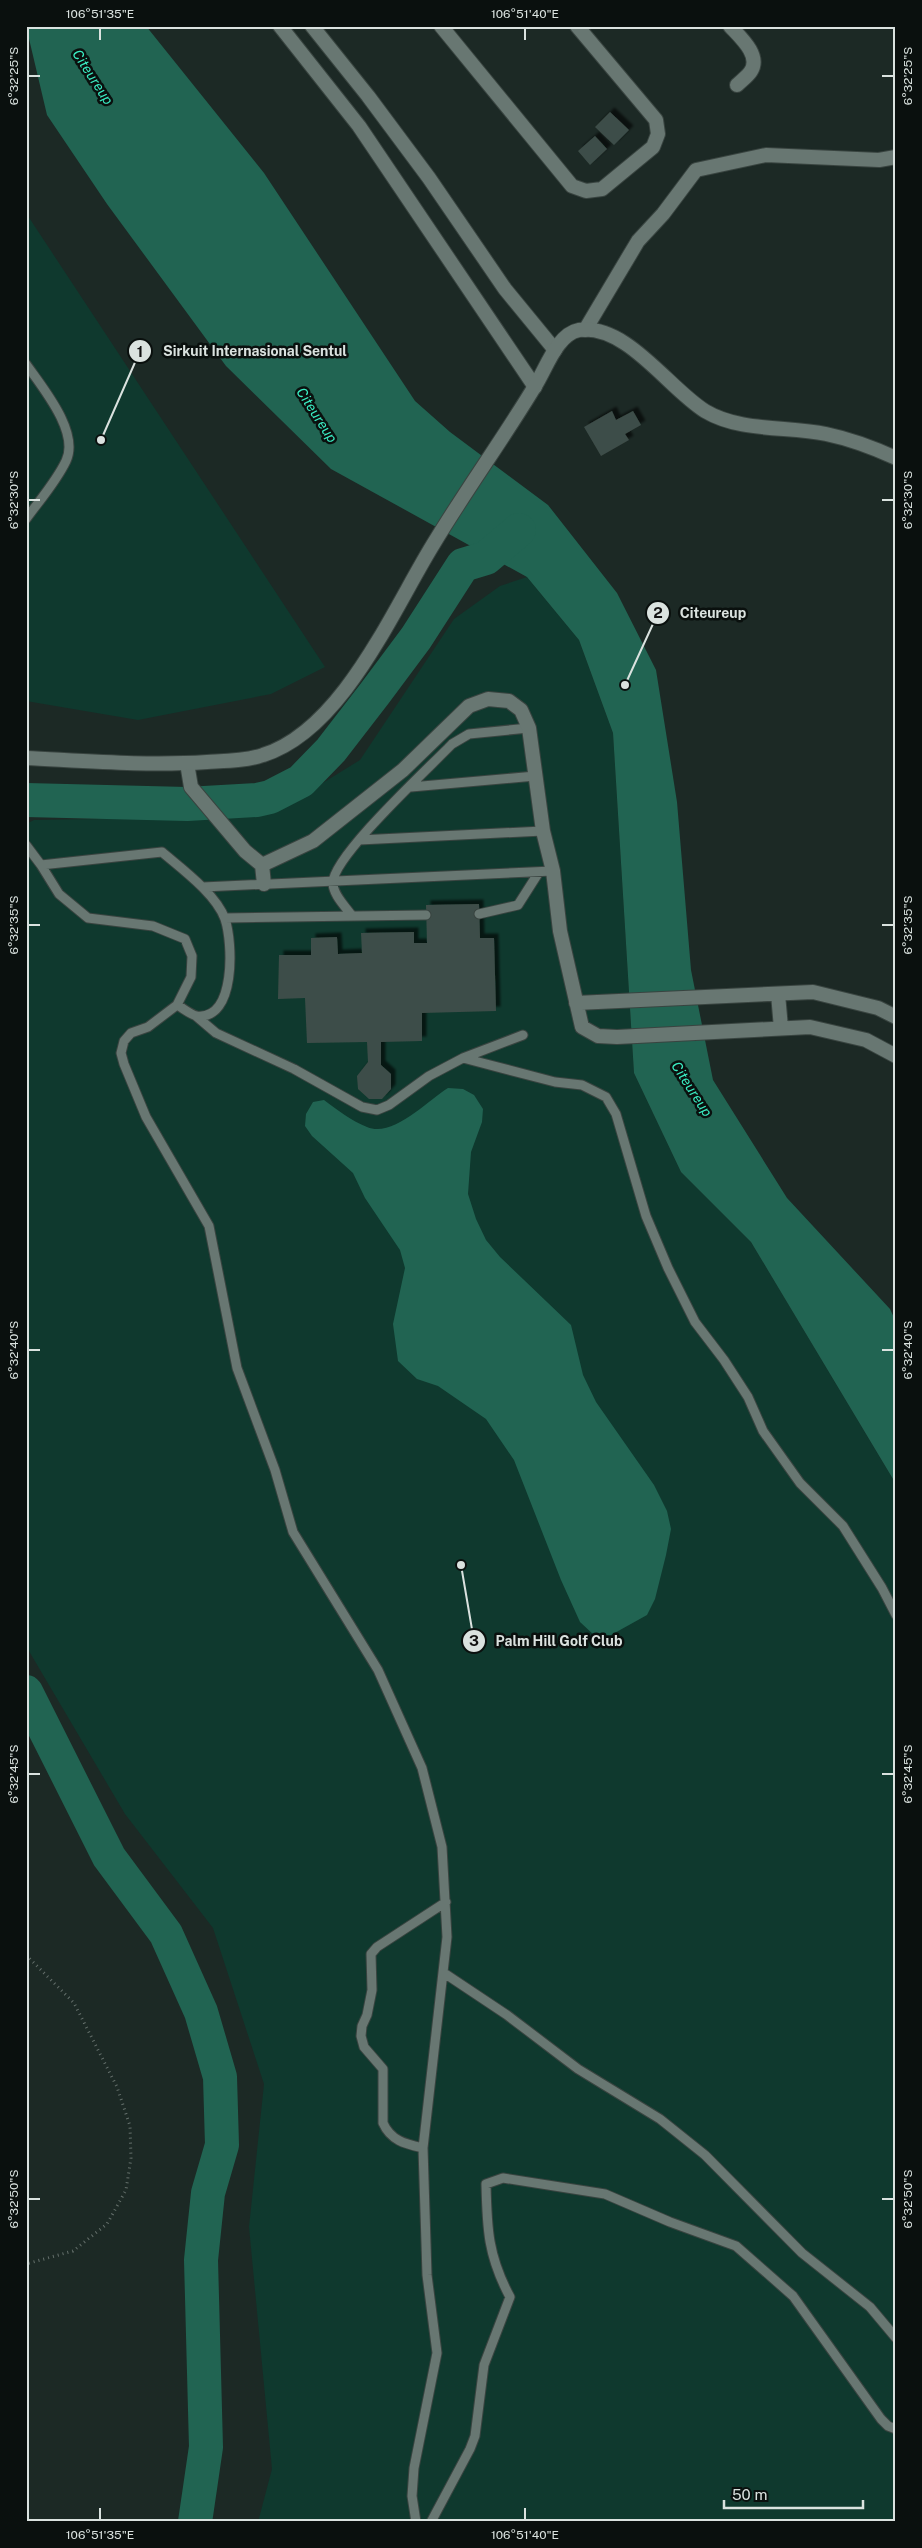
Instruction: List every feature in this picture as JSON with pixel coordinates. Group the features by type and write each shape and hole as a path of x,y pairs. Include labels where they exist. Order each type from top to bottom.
{"street":[{"path":"280,26 359,126 534,387"},
{"path":"312,26 374,103 429,178 505,288 555,350"},
{"path":"441,26 572,186 586,191 602,189 653,147 658,134 656,120 577,26"},
{"path":"730,26 749,48 754,60 752,71 737,86"},
{"path":"585,330 638,241 663,214 696,170 766,156 879,160 896,157"},
{"path":"26,758 188,763 264,755 290,742 314,724 342,695 363,664 433,544 534,387 555,350 567,336 576,331 598,331 620,341 704,410 723,419 827,434 868,446 896,458"},
{"path":"262,865 312,841 403,770 469,706 488,698 508,701 521,710 529,728 543,831 553,871 560,931 582,1027 598,1036 617,1037 810,1027 866,1040 896,1056"},
{"path":"188,763 190,787 245,852 262,865 264,884"},
{"path":"576,1003 813,992 878,1008 896,1017"},
{"path":"778,994 781,1028"}],"lane":[{"path":"26,364 60,416 68,437 67,460 26,519"},
{"path":"352,916 334,889 332,881 336,868 359,840 452,744 469,734 529,728"},
{"path":"411,787 536,776"},
{"path":"359,840 543,831"},
{"path":"26,846 41,865 59,894 88,918 153,926 185,939 192,956 191,977 177,1005 148,1027 131,1033 124,1041 121,1053 124,1064 146,1116 209,1226 237,1368 275,1470 293,1532 306,1558 370,1654 422,1768 442,1847 447,1937 423,2148 427,2275 437,2353 414,2468 412,2496 416,2522"},
{"path":"41,865 162,852 203,887 225,918 231,967 220,1006 213,1014 196,1016"},
{"path":"203,887 553,871"},
{"path":"480,914 518,905 538,872"},
{"path":"225,918 426,915"},
{"path":"177,1005 196,1016 216,1033 294,1069 362,1107 377,1110 389,1105 429,1076 463,1058 523,1035"},
{"path":"463,1058 546,1080 582,1085 606,1097 616,1114 646,1216 668,1268 695,1322 724,1360 748,1397 763,1431 800,1483 843,1526 882,1588 896,1615"},
{"path":"423,2148 397,2141 387,2131 384,2124 385,2082 383,2069 364,2047 362,2026 367,2015 372,1990 371,1954 377,1947 446,1902"},
{"path":"444,1973 507,2015 578,2069 660,2120 705,2155 802,2253 870,2307 896,2338"},
{"path":"431,2522 475,2436 484,2365 510,2296 491,2254 486,2212 486,2184 503,2178 605,2194 670,2222 736,2246 793,2296 881,2418 888,2426 896,2429"}],"path":[{"path":"26,1955 74,2003 117,2087 130,2126 131,2158 126,2190 107,2224 73,2251 26,2264"}],"shaded area":[{"path":"26,213 325,667 271,694 138,720 26,701"},
{"path":"527,577 579,640 613,733 634,1073 681,1172 751,1242 896,1484 896,2522 258,2522 272,2469 249,2227 264,2084 213,1928 125,1814 26,1646 26,824 34,820 232,817 287,805 360,760 454,619 500,586"}],"water":[{"path":"26,26 146,26 264,173 415,401 450,432 548,505 617,593 656,670 677,802 691,970 713,1080 787,1198 890,1309 896,1322 896,1484 751,1242 681,1172 634,1073 613,733 579,640 527,577 331,469 226,366 107,204 47,115"},
{"path":"448,1088 463,1089 474,1095 483,1109 482,1122 471,1152 468,1194 476,1219 486,1240 500,1257 571,1325 583,1375 596,1402 654,1485 667,1511 671,1529 655,1599 647,1615 611,1635 595,1636 580,1622 561,1580 514,1460 486,1419 438,1386 417,1379 398,1361 393,1324 405,1268 400,1250 365,1198 353,1173 312,1136 305,1126 306,1114 313,1102 324,1100 367,1127 377,1129 388,1127 399,1123"}],"building":[{"path":"610,112 629,130 614,145 595,127"},
{"path":"595,136 607,149 590,165 578,151"},
{"path":"612,411 616,420 633,411 641,425 625,434 629,440 601,456 584,427"},
{"path":"479,904 480,938 494,938 496,1011 422,1013 422,1041 381,1042 381,1065 391,1074 391,1089 382,1099 369,1099 358,1089 357,1076 368,1062 367,1042 307,1043 305,998 278,999 279,955 311,955 311,938 337,937 338,954 362,953 361,933 414,932 414,943 427,943 426,905"}],"waterway":[{"path":"26,800 187,804 257,800 270,797 301,781 331,750 375,693 416,638 463,565 486,558 519,530"},
{"path":"26,1692 109,1857 166,1934 201,2012 220,2077 222,2145 208,2193 201,2260 206,2447 195,2522"}],"place":[{"name":"Sirkuit Internasional Sentul","path":"101,440"},
{"name":"Citeureup","path":"625,685"},
{"name":"Palm Hill Golf Club","path":"461,1565"}]}
